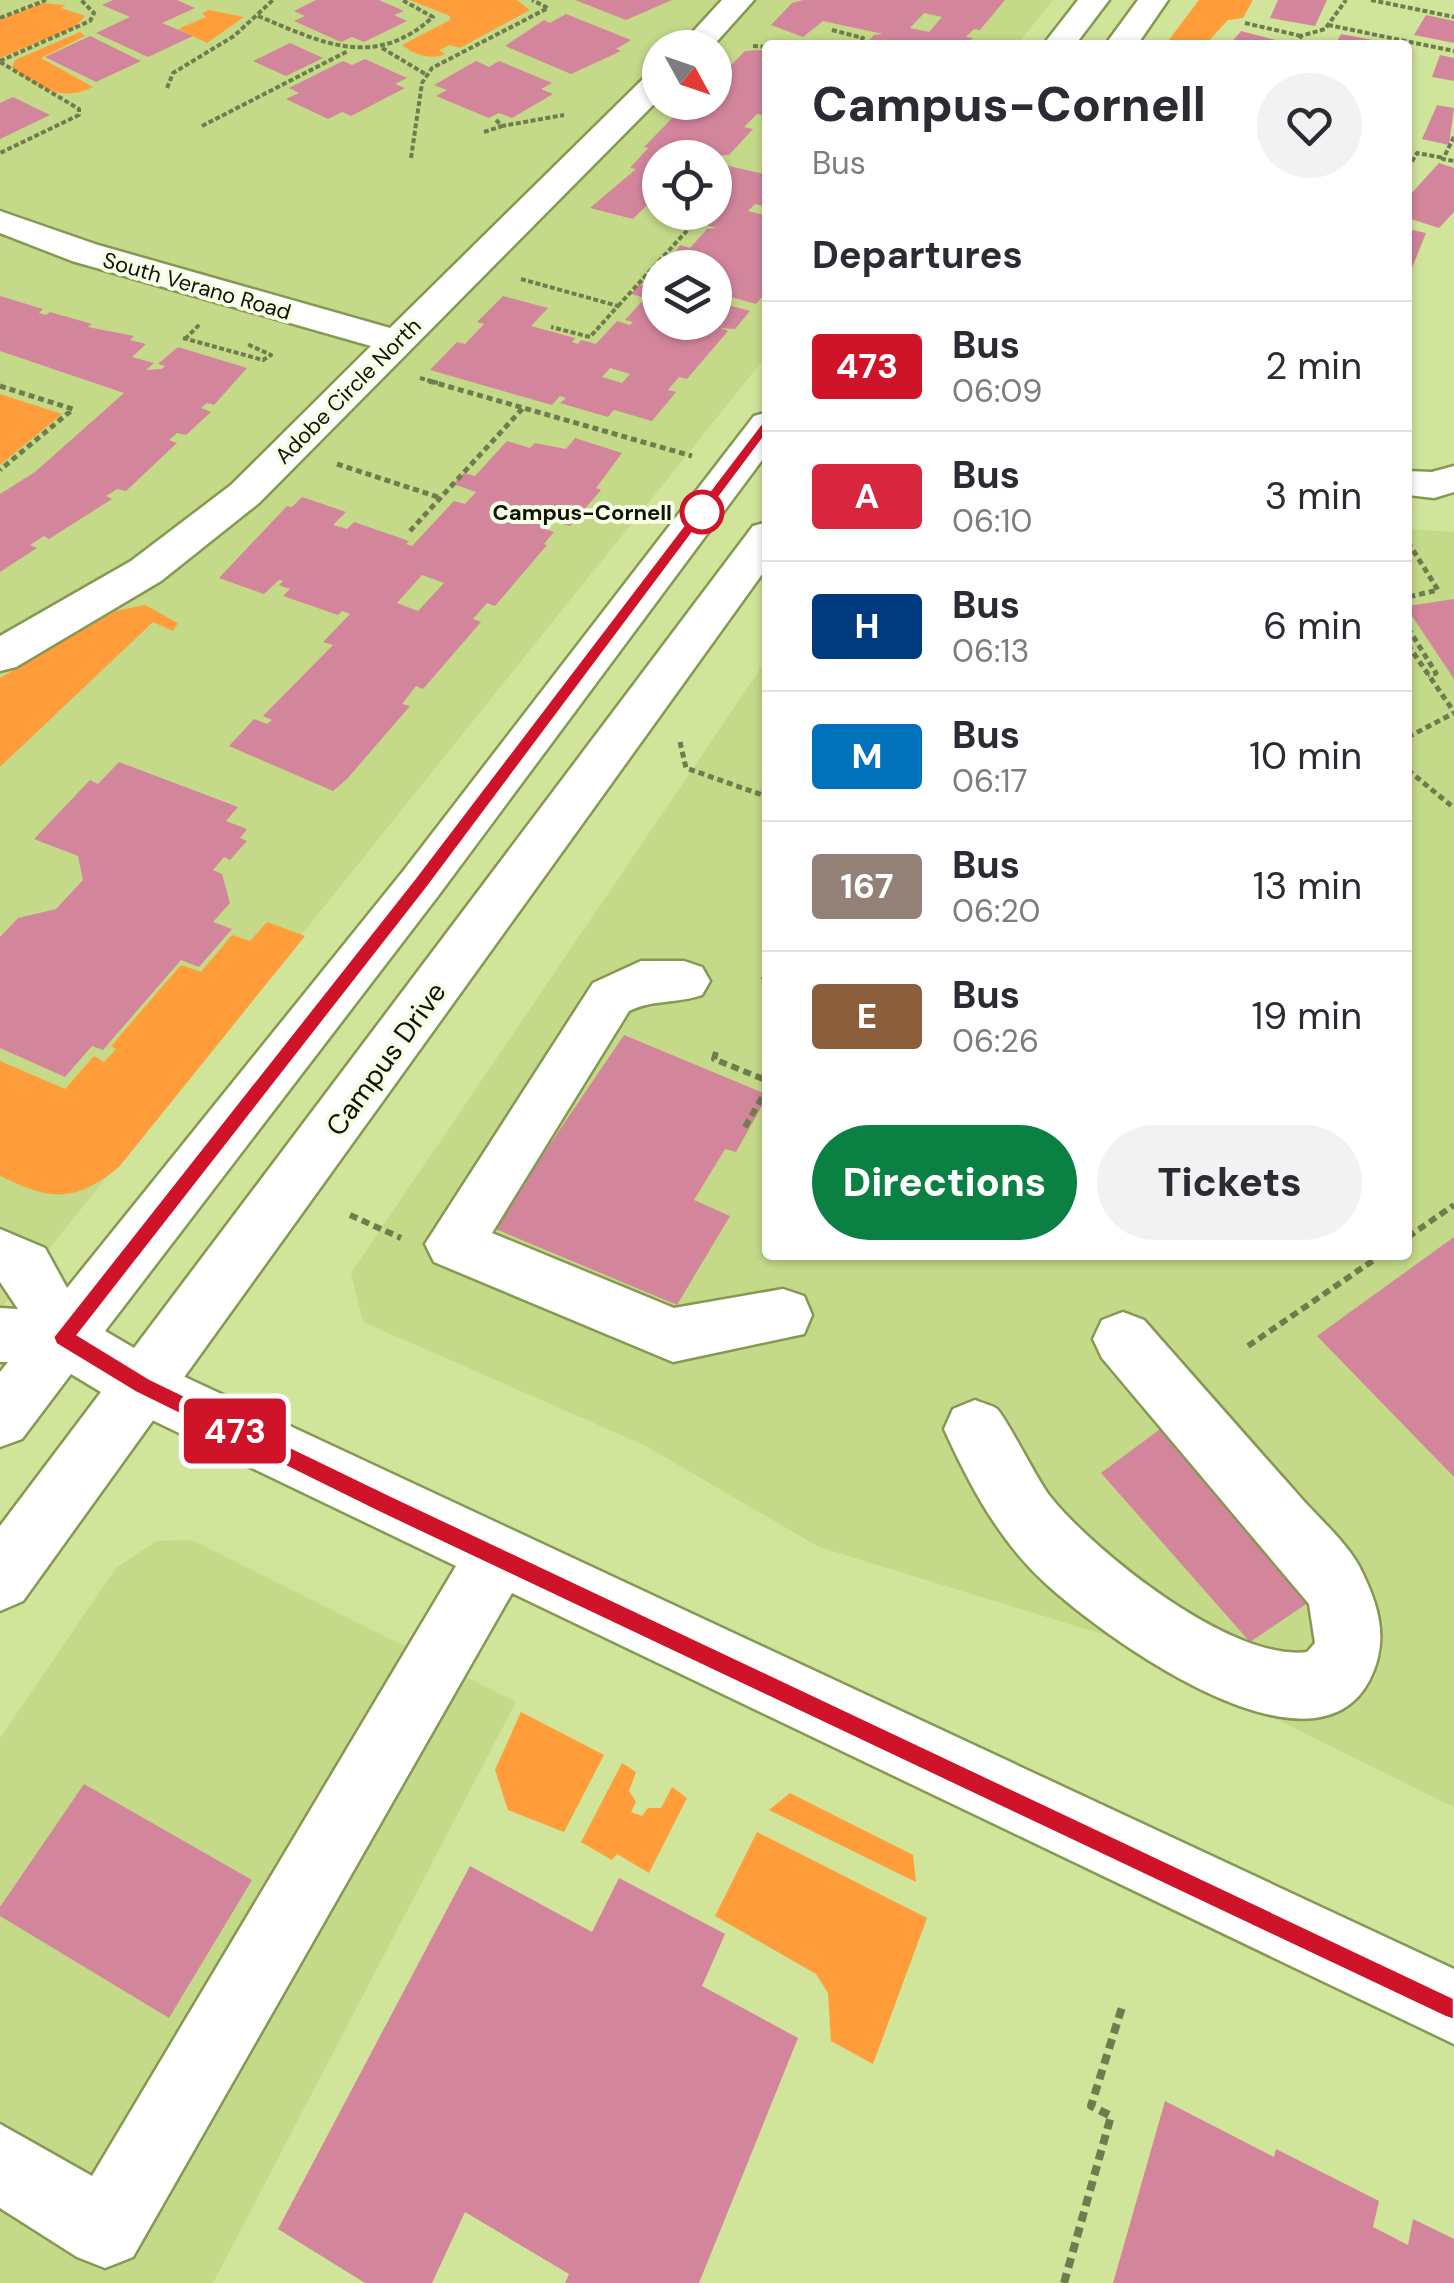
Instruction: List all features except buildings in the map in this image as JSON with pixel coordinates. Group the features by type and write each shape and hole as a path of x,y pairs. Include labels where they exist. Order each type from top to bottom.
{"main road":[{"path":"710,30 739,0"},
{"path":"1063,40 1094,0"},
{"path":"1125,40 1154,0"},
{"name":"Adobe Circle North","path":"0,656 58,626 192,539 402,358 642,99"},
{"name":"South Verano Road","path":"7,232 188,284 402,358"},
{"path":"0,1419 421,883 762,432"},
{"path":"1412,483 1434,485 1454,478"},
{"name":"Campus Drive","path":"0,1579 762,544"},
{"path":"684,981 641,980 611,997 454,1244 672,1334 783,1315"},
{"path":"0,1254 25,1266 63,1337"},
{"path":"0,1335 63,1337 142,1386 1454,2008"},
{"path":"975,1430 998,1477 1064,1558 1129,1610 1240,1674 1287,1691 1320,1687 1343,1665 1351,1633 1342,1600 1332,1582 1123,1339"},
{"path":"0,2164 105,2229 498,1556"}],"path":[{"path":"0,18 46,0"},
{"path":"0,62 90,21 94,12 81,0"},
{"path":"167,88 173,73 258,16 272,1 282,0"},
{"path":"202,126 349,50 382,48 423,28 433,17 402,0"},
{"path":"411,158 427,74 548,8 532,0"},
{"path":"1299,40 1328,25 1346,0"},
{"path":"1371,0 1454,17"},
{"path":"258,16 349,50"},
{"path":"1244,22 1302,36"},
{"path":"1328,25 1401,40"},
{"path":"832,30 861,40"},
{"path":"1412,42 1454,51"},
{"path":"382,48 427,74"},
{"path":"0,62 79,110 79,115 0,154"},
{"path":"484,132 570,114"},
{"path":"496,120 502,126"},
{"path":"1444,158 1454,137"},
{"path":"1412,160 1416,153 1454,161"},
{"path":"552,327 590,337 688,230"},
{"path":"506,275 618,306"},
{"path":"183,338 264,360 271,355 236,338"},
{"path":"402,358 524,408 700,458"},
{"path":"0,386 73,409 0,470"},
{"path":"410,530 524,408"},
{"path":"324,460 441,498"},
{"path":"1412,548 1438,590 1412,597"},
{"path":"1412,637 1436,673 1428,674"},
{"path":"1412,651 1454,713 1412,736"},
{"path":"680,742 686,768 762,795"},
{"path":"1412,773 1453,805"},
{"path":"716,1052 714,1060 762,1081"},
{"path":"744,1127 762,1095"},
{"path":"1412,1234 1454,1205"},
{"path":"350,1215 410,1243"},
{"path":"1248,1346 1374,1260"},
{"path":"1064,2283 1111,2116 1091,2106 1123,2004"}],"shaded area":[{"path":"0,0 1053,0 1021,40 762,40 762,361 0,1310"},
{"path":"410,0 517,0 530,10 460,48 450,45 439,50 445,54 428,57 402,45 450,20 450,16"},
{"path":"1199,0 1253,0 1243,18 1228,20 1210,40 1169,40"},
{"path":"42,3 66,5 61,8 85,16 75,27 0,58 0,20"},
{"path":"209,10 244,17 207,43 178,29 206,17 202,13"},
{"path":"80,32 85,36 41,58 93,87 71,93 51,91 12,68 15,60"},
{"path":"0,394 62,414 0,465"},
{"path":"1412,529 1454,532 1454,1807 1105,1635 819,1547 644,1445 363,1322 351,1273 762,666 762,1260 1412,1260"},
{"path":"145,605 178,623 173,631 153,622 0,767 0,678 116,611"},
{"path":"267,922 305,936 119,1167 88,1187 61,1194 33,1190 0,1176 0,1061 65,1089 94,1056 104,1062 116,1049 111,1046 181,965 201,972 232,935 250,941"},
{"path":"192,1540 516,1702 213,2283 0,2283 0,1738 116,1568 157,1541"},
{"path":"521,1712 604,1755 564,1832 508,1810 495,1770"},
{"path":"622,1763 636,1772 629,1791 636,1802 631,1812 642,1816 648,1808 661,1808 672,1787 687,1798 649,1873 617,1854 612,1860 581,1842"},
{"path":"790,1793 913,1855 916,1882 769,1810"},
{"path":"757,1832 927,1918 873,2064 831,2041 828,1993 816,1974 715,1916"}],"bus line":[{"name":"473","path":"762,432 421,883 146,1237 63,1337 142,1386 384,1503 1454,2007"}],"place":[{"name":"Campus-Cornell","path":"702,512"}]}
